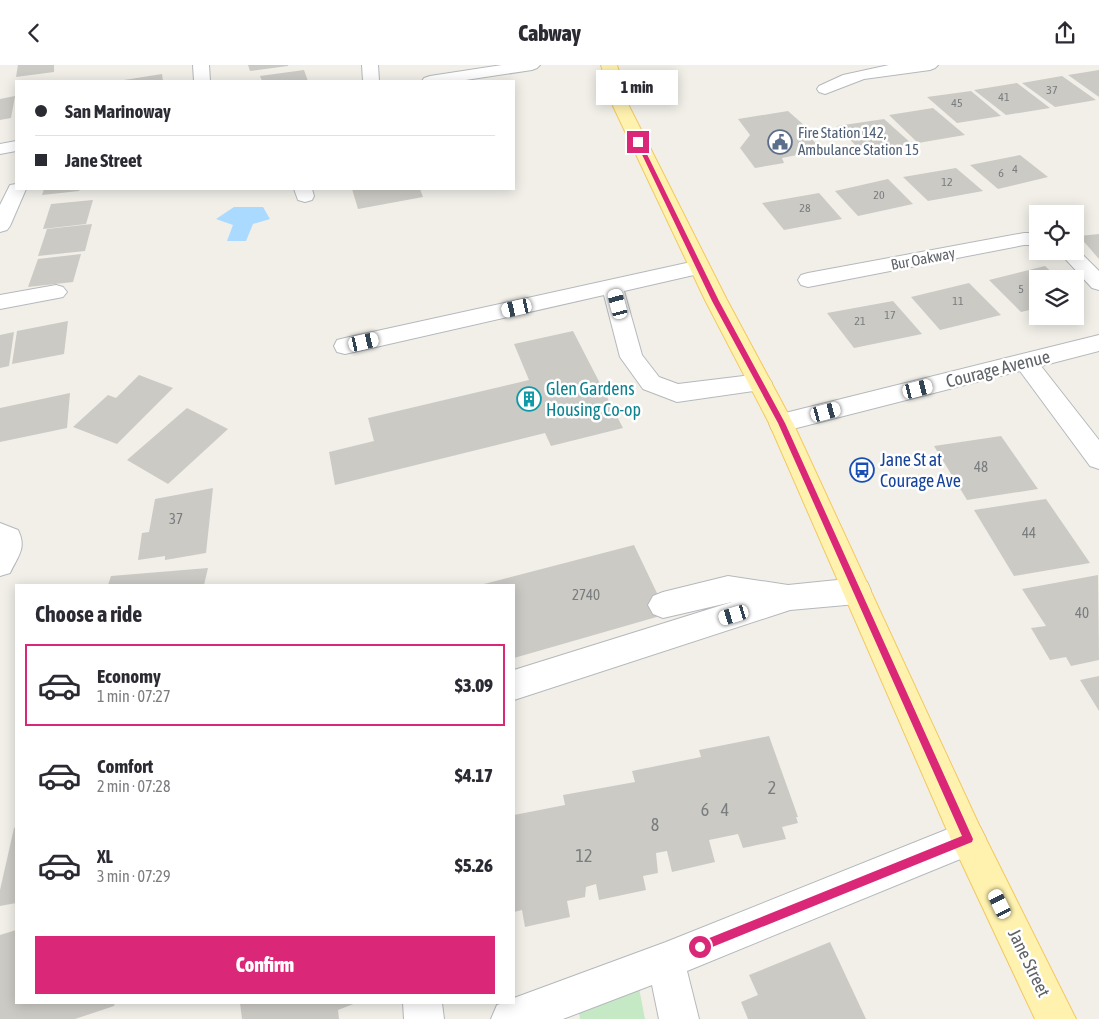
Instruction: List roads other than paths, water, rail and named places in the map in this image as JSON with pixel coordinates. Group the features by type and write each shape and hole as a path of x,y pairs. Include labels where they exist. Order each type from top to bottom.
{"main road":[{"name":"Jane Street","path":"609,65 621,107 700,267 781,423 968,839 1056,1019"}],"street":[{"path":"201,65 202,80"},
{"path":"370,65 372,80"},
{"path":"436,80 532,65"},
{"path":"825,89 837,82 863,75 930,65"},
{"path":"0,149 15,146"},
{"path":"0,226 17,190"},
{"name":"Bur Oakway","path":"808,280 1029,239"},
{"path":"1077,260 1099,283"},
{"path":"345,347 700,267"},
{"path":"613,287 632,357 651,383 677,393 760,383"},
{"path":"0,303 56,293"},
{"name":"Courage Avenue","path":"781,423 1026,363 1099,343"},
{"path":"1026,363 1099,459"},
{"path":"0,535 8,538 9,547 0,565"},
{"path":"663,605 728,589 790,597 857,591"},
{"path":"515,685 790,597"},
{"path":"510,1019 666,961 968,839"},
{"path":"666,961 679,1019"},
{"path":"423,1004 424,1019"}],"water":[{"path":"234,207 263,207 270,219 253,224 246,241 227,241 233,225 216,219"}],"place":[{"name":"Fire Station 142, Ambulance Station 15","path":"780,142"},
{"name":"Glen Gardens Housing Co-op","path":"529,399"},
{"name":"Jane St at Courage Ave","path":"862,470"}]}
